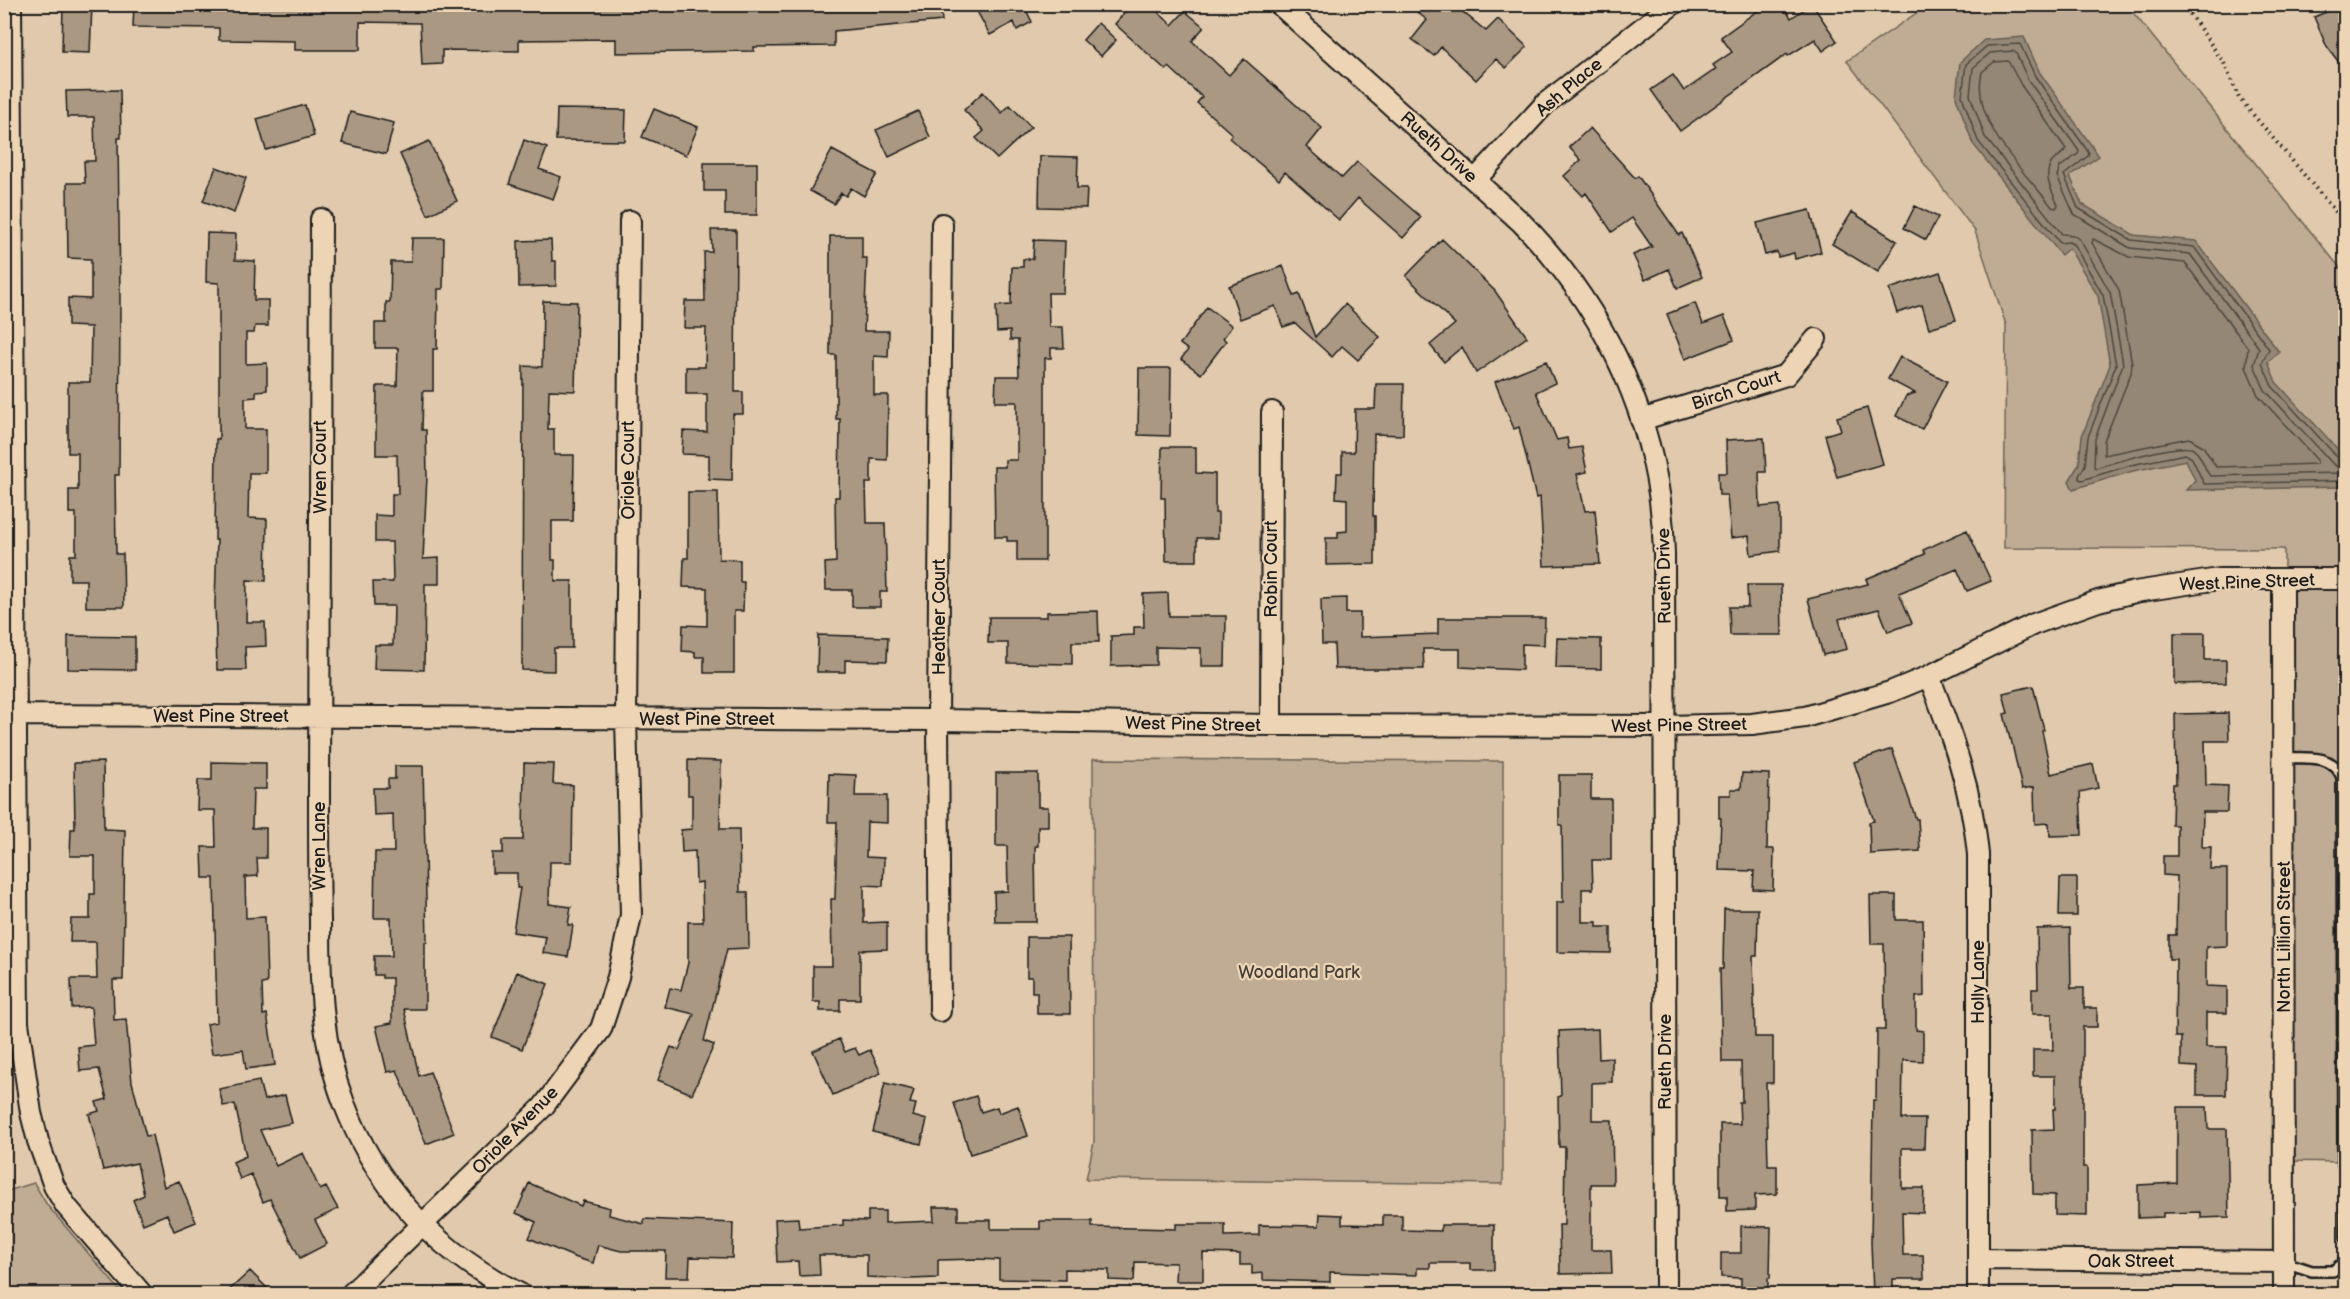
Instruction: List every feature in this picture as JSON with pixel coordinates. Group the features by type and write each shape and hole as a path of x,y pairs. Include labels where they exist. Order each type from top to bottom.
{"street":[{"path":"11,4 16,993 21,1055 31,1113 47,1169 59,1196 142,1294"},
{"name":"Rueth Drive","path":"1279,4 1538,239 1582,296 1619,360 1641,420 1655,470 1662,511 1665,726 1666,1294"},
{"name":"Ash Place","path":"1475,180 1546,103 1673,4"},
{"name":"Wren Court","path":"318,716 321,219"},
{"name":"Oriole Court","path":"626,718 630,221"},
{"name":"Heather Court","path":"940,1011 938,720 942,224"},
{"name":"Birch Court","path":"1641,420 1786,375 1816,339"},
{"name":"Robin Court","path":"1271,725 1272,412"},
{"name":"North Lillian Street","path":"2283,579 2284,1294"},
{"name":"West Pine Street","path":"14,715 938,720 1271,725 1665,726 1752,724 1805,717 1861,702 1929,676 2016,632 2098,601 2194,581 2346,579"},
{"name":"Holly Lane","path":"1929,676 1959,757 1969,793 1977,844 1978,1294"},
{"name":"Wren Lane","path":"318,716 320,976 325,1036 344,1103 375,1164 421,1224 460,1258 520,1294"},
{"name":"Oriole Avenue","path":"351,1294 543,1107 601,1029 618,977 631,915 626,718"},
{"name":"Oak Street","path":"1978,1259 2284,1262"}],"lane":[{"path":"2283,758 2315,758 2328,761 2337,767 2342,777 2343,1164 2346,1174"},
{"path":"2346,1190 2344,1236 2346,1238"},
{"path":"2284,1262 2312,1271 2333,1271 2346,1260"}],"path":[{"path":"2183,4 2224,63 2240,98 2346,224"}],"green space":[{"path":"1928,5 2127,5 2345,274 2345,1162 2284,1161 2284,549 2004,548 2006,325 1975,231 1847,61"},
{"name":"Woodland Park","path":"1093,759 1503,761 1503,1184 1086,1179 1094,1142"},
{"path":"34,1183 47,1205 123,1294 5,1294 4,1192"}],"water":[{"path":"2024,37 2040,73 2099,156 2070,176 2082,204 2134,235 2196,241 2279,352 2268,362 2276,382 2345,457 2344,487 2186,490 2195,480 2186,460 2133,471 2073,489 2069,481 2079,464 2082,436 2110,365 2098,296 2069,248 2061,255 1973,144 1956,97 1960,62 1984,40"}],"building":[{"path":"63,4 92,4 90,53 62,52"},
{"path":"134,4 940,4 942,21 834,31 834,46 754,47 754,51 616,53 616,39 519,40 519,51 442,50 442,64 422,65 420,23 360,22 360,50 295,50 295,41 219,40 219,28 133,27"},
{"path":"973,4 1023,4 1032,22 1017,30 1014,22 990,35"},
{"path":"1132,4 1149,4 1172,25 1185,11 1204,27 1192,41 1229,75 1244,59 1322,128 1307,147 1342,178 1357,162 1421,217 1403,238 1358,198 1339,220 1285,172 1279,180 1229,138 1232,134 1197,103 1202,97 1169,67 1166,70 1115,24"},
{"path":"1407,4 1453,4 1486,31 1498,19 1527,47 1506,68 1496,59 1476,80 1441,47 1434,56 1412,39 1427,20"},
{"path":"1753,4 1782,4 1791,18 1812,4 1837,41 1823,51 1815,39 1788,56 1787,54 1680,131 1651,90 1673,75 1684,91 1716,69 1713,65 1732,52 1721,37 1757,11"},
{"path":"2338,7 2346,25 2346,72 2326,45 2314,17"},
{"path":"1098,23 1116,40 1101,56 1083,40"},
{"path":"120,90 121,138 118,138 119,475 115,475 116,554 123,554 124,607 86,607 86,580 70,580 70,555 76,555 76,513 69,513 69,490 78,490 78,453 68,453 68,382 90,382 91,327 68,326 68,298 91,299 91,259 68,258 67,183 85,183 84,161 95,161 94,117 67,117 66,91"},
{"path":"983,92 1002,113 1010,105 1031,127 997,159 976,138 984,131 964,110"},
{"path":"305,105 314,136 266,150 257,119"},
{"path":"557,109 626,110 625,141 556,140"},
{"path":"654,109 698,127 686,155 642,137"},
{"path":"918,111 930,137 889,157 876,130"},
{"path":"350,112 394,123 386,154 342,143"},
{"path":"1590,128 1635,178 1638,176 1679,235 1682,233 1702,277 1677,288 1669,269 1645,280 1633,255 1652,247 1632,218 1612,232 1586,193 1583,196 1564,176 1581,160 1569,147"},
{"path":"524,140 547,148 539,169 561,177 553,199 509,184"},
{"path":"429,141 457,201 428,215 400,154"},
{"path":"832,150 877,174 864,196 851,188 846,196 841,193 834,204 810,191"},
{"path":"1040,156 1078,157 1077,188 1087,188 1086,208 1039,207"},
{"path":"704,163 757,163 757,215 725,215 725,191 704,191"},
{"path":"216,167 246,178 234,213 203,201"},
{"path":"1915,206 1938,217 1926,240 1904,228"},
{"path":"1810,210 1821,252 1795,259 1794,253 1778,257 1777,252 1765,255 1757,223"},
{"path":"1852,212 1897,241 1878,272 1832,244"},
{"path":"711,230 736,230 735,392 743,392 743,414 733,414 732,480 709,479 709,455 682,454 683,431 707,432 707,394 686,394 686,367 705,367 706,328 684,328 685,301 705,301 704,252 712,252"},
{"path":"207,233 236,234 235,260 255,261 254,300 268,300 268,326 255,326 254,333 246,333 246,364 267,363 267,390 256,391 256,397 245,398 245,429 266,429 266,473 249,473 248,518 267,519 266,581 247,580 246,622 265,622 266,646 245,647 246,670 217,670 215,603 217,540 215,540 216,439 219,439 219,283 206,282"},
{"path":"830,236 862,236 862,258 867,258 864,331 889,331 888,357 874,356 874,395 888,395 887,460 871,459 871,483 866,483 867,523 885,523 887,592 880,592 880,607 852,607 852,590 826,590 825,563 836,562 835,497 839,497 840,419 836,419 836,355 830,355"},
{"path":"412,238 444,238 443,289 438,289 437,349 433,349 433,391 423,391 422,430 426,430 427,476 423,559 439,558 439,584 425,584 424,670 374,669 375,645 393,645 394,606 374,606 373,582 393,582 392,542 375,542 375,515 392,516 392,494 398,494 397,455 376,455 376,434 377,386 397,386 398,348 375,348 375,323 386,323 386,302 390,302 391,262 411,262"},
{"path":"1442,239 1495,291 1527,337 1476,373 1462,347 1444,362 1430,345 1455,324 1406,276"},
{"path":"551,240 552,261 556,261 556,286 519,287 518,241"},
{"path":"1034,240 1065,241 1063,293 1048,293 1049,327 1063,327 1064,348 1051,348 1051,358 1045,358 1045,561 1017,561 1017,541 1007,541 1007,537 995,537 994,467 1005,467 1005,460 1017,460 1017,402 995,402 996,376 1019,376 1018,340 1010,340 1010,331 997,332 996,306 1011,305 1012,267 1023,267 1023,259 1033,259"},
{"path":"1283,266 1294,296 1299,294 1315,337 1345,304 1380,337 1358,360 1342,346 1332,357 1295,323 1283,327 1275,306 1240,319 1229,286"},
{"path":"1940,272 1956,320 1929,328 1922,305 1897,313 1889,289"},
{"path":"543,301 577,302 575,391 549,390 548,429 554,429 554,455 574,455 573,521 552,521 552,560 555,560 555,581 572,581 572,648 554,648 554,671 522,670 523,366 542,367"},
{"path":"1695,303 1703,324 1724,316 1734,340 1685,359 1667,314"},
{"path":"1207,307 1232,326 1223,338 1226,341 1201,374 1181,359 1188,350 1180,344"},
{"path":"1900,357 1947,381 1922,429 1896,416 1906,396 1915,393 1888,379"},
{"path":"1546,361 1555,383 1536,392 1557,440 1567,438 1569,449 1582,447 1587,472 1577,474 1585,511 1595,510 1600,564 1544,566 1540,497 1536,498 1519,427 1514,429 1495,382"},
{"path":"1139,368 1171,368 1170,436 1138,435"},
{"path":"1376,384 1404,384 1403,435 1374,434 1375,564 1326,565 1326,538 1338,538 1338,532 1347,531 1347,499 1336,498 1337,473 1342,473 1342,452 1354,452 1355,409 1375,409"},
{"path":"1867,408 1883,464 1837,477 1825,435 1841,430 1837,417"},
{"path":"1764,438 1766,472 1759,472 1760,507 1780,505 1780,551 1751,555 1749,536 1731,538 1727,495 1719,495 1718,473 1727,473 1726,440"},
{"path":"1162,447 1196,447 1196,473 1215,474 1215,513 1218,513 1218,538 1197,538 1197,561 1166,561 1165,498 1161,498"},
{"path":"688,492 718,492 719,559 740,560 740,582 744,582 743,611 734,611 734,673 704,673 704,657 695,657 695,652 682,651 683,625 707,626 707,588 683,587 684,558 688,558"},
{"path":"1967,530 1991,581 1967,591 1957,569 1899,593 1912,623 1888,632 1879,609 1839,619 1847,649 1823,655 1808,599 1868,584 1866,579 1925,554 1923,550"},
{"path":"1747,585 1781,585 1782,635 1730,635 1729,607 1748,607"},
{"path":"1168,593 1169,616 1226,616 1225,666 1201,666 1201,648 1156,647 1156,665 1111,666 1111,636 1134,635 1134,627 1144,627 1143,594"},
{"path":"1346,598 1346,613 1360,613 1360,637 1438,634 1438,618 1545,618 1544,645 1522,644 1522,670 1460,667 1460,649 1423,649 1424,669 1335,669 1334,644 1322,644 1321,599"},
{"path":"1098,611 1099,642 1072,642 1072,664 1008,663 1008,643 988,643 989,617 1047,617 1047,612"},
{"path":"2174,633 2205,633 2205,660 2226,660 2226,683 2174,684"},
{"path":"818,635 888,637 887,661 845,660 845,672 817,672"},
{"path":"68,636 135,637 135,670 68,669"},
{"path":"1557,638 1601,639 1601,669 1556,668"},
{"path":"2033,686 2044,730 2042,731 2051,774 2093,764 2098,788 2080,792 2082,835 2050,836 2049,823 2035,824 2034,787 2022,789 2004,714 2008,713 2003,693"},
{"path":"2228,713 2229,741 2205,741 2206,785 2228,786 2227,812 2203,812 2202,847 2211,847 2210,869 2227,869 2227,946 2206,947 2206,986 2227,987 2227,1013 2206,1013 2206,1047 2227,1047 2226,1095 2197,1095 2197,1067 2181,1066 2181,1037 2175,1037 2176,959 2169,959 2169,935 2176,935 2177,876 2163,875 2163,856 2177,856 2177,825 2172,825 2173,784 2176,784 2175,714"},
{"path":"1892,749 1916,819 1918,819 1920,851 1870,854 1869,822 1874,821 1854,762"},
{"path":"688,760 721,761 720,829 739,829 740,892 748,892 749,948 727,949 704,1041 714,1045 692,1094 658,1080 671,1047 679,1050 694,1014 665,1007 670,988 681,990 688,963 688,922 703,922 702,882 696,883 695,851 682,852 681,830 692,829 692,795 688,795"},
{"path":"103,762 104,829 125,830 123,980 113,980 114,1020 126,1019 132,1082 146,1136 152,1135 164,1187 179,1181 196,1222 174,1231 167,1214 143,1224 133,1200 144,1195 137,1163 103,1170 89,1114 99,1111 96,1102 107,1099 99,1069 80,1071 78,1047 94,1045 91,1007 72,1008 71,979 97,979 96,942 70,942 71,919 90,919 90,894 95,894 95,856 70,856 71,829 75,829 74,763"},
{"path":"212,762 266,763 266,789 253,789 252,828 266,828 266,858 257,858 258,876 245,877 246,918 265,917 267,983 262,984 263,1015 267,1014 275,1065 246,1069 243,1050 212,1054 207,1024 217,1022 214,878 203,878 202,847 216,847 215,810 197,810 198,780 212,780"},
{"path":"524,763 554,764 553,784 573,785 572,862 550,862 549,904 571,907 568,925 573,925 568,957 543,953 546,937 513,932 520,888 517,888 517,873 492,873 492,853 503,853 503,840 523,840"},
{"path":"395,766 423,766 427,942 425,942 425,1009 404,1009 419,1076 430,1072 454,1133 426,1144 397,1070 387,1072 376,1026 392,1023 392,978 374,975 374,956 392,956 391,918 374,918 375,852 394,852 393,814 374,815 373,788 388,788 388,779 395,779"},
{"path":"996,773 1038,773 1038,807 1048,807 1048,826 1038,826 1038,846 1035,846 1036,922 995,922 994,892 1008,891 1007,846 996,846"},
{"path":"1742,773 1769,774 1767,849 1774,849 1773,890 1753,889 1754,871 1719,870 1721,818 1719,818 1719,795 1731,795 1731,789 1741,789"},
{"path":"829,774 856,775 855,796 887,796 887,823 867,822 866,857 884,858 883,886 864,885 864,923 887,922 887,949 860,950 860,999 840,999 840,1011 820,1011 820,1002 813,1002 813,966 832,966 831,899 835,899 837,822 828,822"},
{"path":"1559,775 1591,775 1591,799 1611,799 1611,860 1592,860 1593,889 1582,889 1582,922 1597,922 1597,927 1611,927 1611,953 1557,952 1557,902 1563,902"},
{"path":"2060,878 2077,878 2077,916 2059,916"},
{"path":"1870,895 1896,895 1896,920 1923,920 1924,996 1916,997 1916,1030 1923,1031 1923,1061 1903,1060 1902,1119 1925,1119 1924,1148 1902,1148 1902,1188 1924,1188 1923,1213 1902,1212 1903,1255 1923,1255 1924,1279 1893,1279 1893,1294 1873,1294 1871,1243 1873,1100 1876,1100 1877,1030 1885,1030 1884,944 1871,944"},
{"path":"1724,909 1758,909 1757,956 1753,956 1755,1037 1773,1037 1773,1083 1766,1083 1768,1166 1777,1166 1777,1194 1755,1195 1755,1210 1727,1211 1727,1196 1720,1196 1720,1124 1740,1124 1739,1102 1742,1102 1741,1062 1722,1062 1720,969 1723,969"},
{"path":"2070,928 2071,988 2084,988 2084,1008 2097,1008 2097,1027 2083,1027 2083,1167 2087,1167 2087,1216 2055,1215 2055,1195 2033,1194 2032,1130 2054,1129 2053,1109 2055,1109 2055,1076 2033,1076 2033,1050 2053,1050 2052,1014 2032,1014 2032,989 2038,989 2037,929"},
{"path":"1027,937 1069,937 1070,1014 1037,1014 1037,992 1032,992 1032,977 1027,977"},
{"path":"517,972 548,984 522,1049 492,1037"},
{"path":"1598,1029 1599,1059 1612,1058 1612,1082 1592,1083 1592,1120 1612,1120 1613,1184 1591,1184 1591,1250 1611,1250 1612,1273 1560,1274 1559,1225 1564,1225 1565,1147 1559,1147 1558,1097 1561,1096 1559,1031"},
{"path":"839,1039 845,1052 855,1048 859,1055 870,1050 881,1073 833,1095 813,1051"},
{"path":"259,1081 264,1100 285,1095 292,1123 260,1130 276,1166 303,1153 320,1190 326,1187 338,1209 315,1220 327,1244 300,1258 270,1199 263,1202 251,1174 240,1179 233,1162 246,1156 235,1104 223,1106 219,1089"},
{"path":"885,1083 914,1090 910,1103 916,1104 913,1116 927,1120 921,1144 873,1132"},
{"path":"976,1096 981,1112 997,1107 999,1113 1018,1106 1028,1136 970,1154 954,1103"},
{"path":"2177,1107 2207,1107 2208,1129 2227,1129 2229,1217 2201,1218 2201,1212 2163,1213 2163,1217 2138,1218 2138,1185 2177,1183"},
{"path":"529,1183 581,1206 583,1201 610,1208 609,1215 644,1224 644,1219 733,1223 732,1258 690,1257 689,1277 665,1277 666,1251 621,1251 598,1245 593,1263 574,1257 529,1238 536,1222 516,1213"},
{"path":"933,1207 958,1207 958,1220 991,1220 991,1229 1040,1229 1040,1221 1092,1221 1092,1227 1176,1229 1176,1224 1225,1224 1225,1236 1259,1235 1259,1225 1319,1226 1320,1214 1342,1215 1342,1224 1383,1225 1383,1215 1402,1215 1402,1230 1441,1231 1441,1225 1494,1225 1494,1270 1470,1270 1470,1263 1430,1263 1430,1268 1417,1268 1417,1275 1330,1272 1330,1282 1263,1280 1263,1273 1252,1274 1252,1265 1240,1265 1240,1254 1203,1253 1203,1281 1175,1281 1176,1263 1135,1262 1134,1281 1109,1280 1109,1270 1065,1269 1065,1280 999,1279 999,1260 976,1259 938,1260 938,1278 910,1279 867,1277 867,1255 819,1255 820,1275 799,1276 798,1261 777,1262 775,1219 798,1218 799,1228 843,1225 843,1220 868,1221 868,1211 885,1211 885,1223 934,1221"},
{"path":"1741,1226 1771,1227 1768,1294 1741,1294 1741,1278 1721,1277 1721,1253 1741,1253"},
{"path":"250,1271 273,1294 225,1294"}]}
